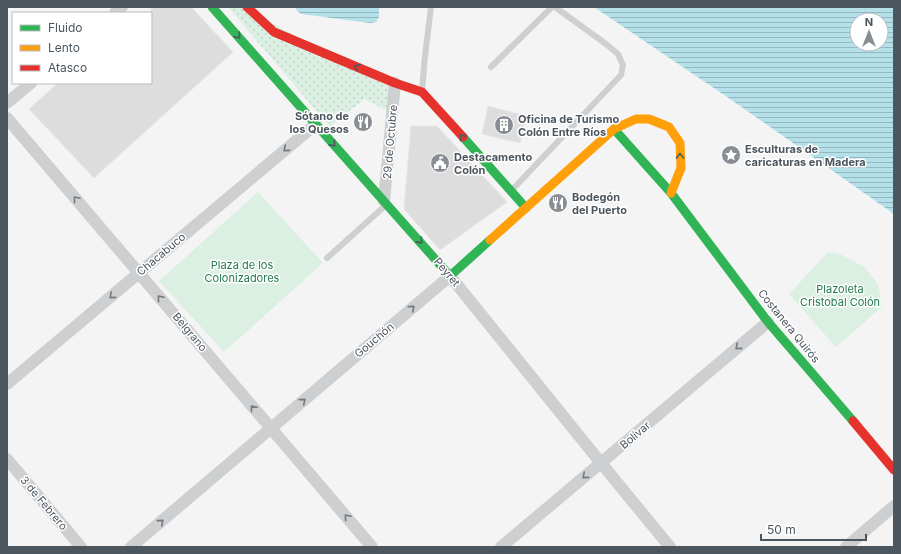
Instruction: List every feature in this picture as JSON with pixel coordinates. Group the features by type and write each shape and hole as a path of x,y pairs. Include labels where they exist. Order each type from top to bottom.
{"street":[{"name":"Peyret","path":"212,7 450,276 600,464 670,547"},
{"path":"247,7 274,32 395,84 422,92 526,208"},
{"path":"7,103 30,84"},
{"name":"29 de Octubre","path":"386,203 395,84"},
{"name":"Belgrano","path":"7,118 372,547"},
{"path":"614,129 636,119 649,119 669,128 680,143 681,168 671,193"},
{"name":"Chacabuco","path":"7,384 316,124"},
{"name":"Costanera Quirós","path":"614,129 671,193 768,322 894,470"},
{"name":"Gouchón","path":"131,547 450,276 614,129"},
{"name":"Bolívar","path":"501,547 768,322"},
{"name":"3 de Febrero","path":"7,459 81,547"},
{"path":"846,547 894,506"}],"lane":[{"path":"422,92 424,56 431,7"},
{"path":"492,67 552,7"},
{"path":"511,191 621,75 624,65 618,54 555,7"},
{"path":"327,258 386,203"}],"green space":[{"path":"228,7 242,7 392,88 390,112 364,99 330,127"},
{"name":"Plaza de los Colonizadores","path":"258,192 323,263 224,352 159,281"},
{"name":"Plazoleta Cristobal Colón","path":"828,252 842,255 864,267 878,284 882,307 836,347 789,294"}],"water":[{"path":"295,7 379,7 379,17 376,22 370,23 301,14"},
{"path":"594,7 894,7 894,214 733,101"}],"building":[{"path":"151,7 191,7 233,52 94,178 29,109 57,84 152,84"},
{"name":"Oficina de Turismo Colón Entre Ríos","path":"488,106 526,116 520,143 482,134"},
{"name":"Destacamento Colón","path":"411,126 437,126 507,202 440,250 404,209"}],"traffic: fast":[{"path":"212,7 450,276 490,240"},
{"path":"614,129 671,193 768,322 853,421"},
{"path":"463,137 526,208"}],"traffic: slow":[{"path":"490,240 614,129 636,119 649,119 669,127 680,143 681,168 671,193"}],"traffic: jam":[{"path":"247,7 274,32 395,83 422,92 463,137"},
{"path":"853,421 894,470"}],"place":[{"name":"Sótano de los Quesos","path":"363,122"},
{"name":"Oficina de Turismo Colón Entre Ríos","path":"504,125"},
{"name":"Esculturas de caricaturas en Madera","path":"731,155"},
{"name":"Destacamento Colón","path":"440,163"},
{"name":"Bodegón del Puerto","path":"558,203"}]}
